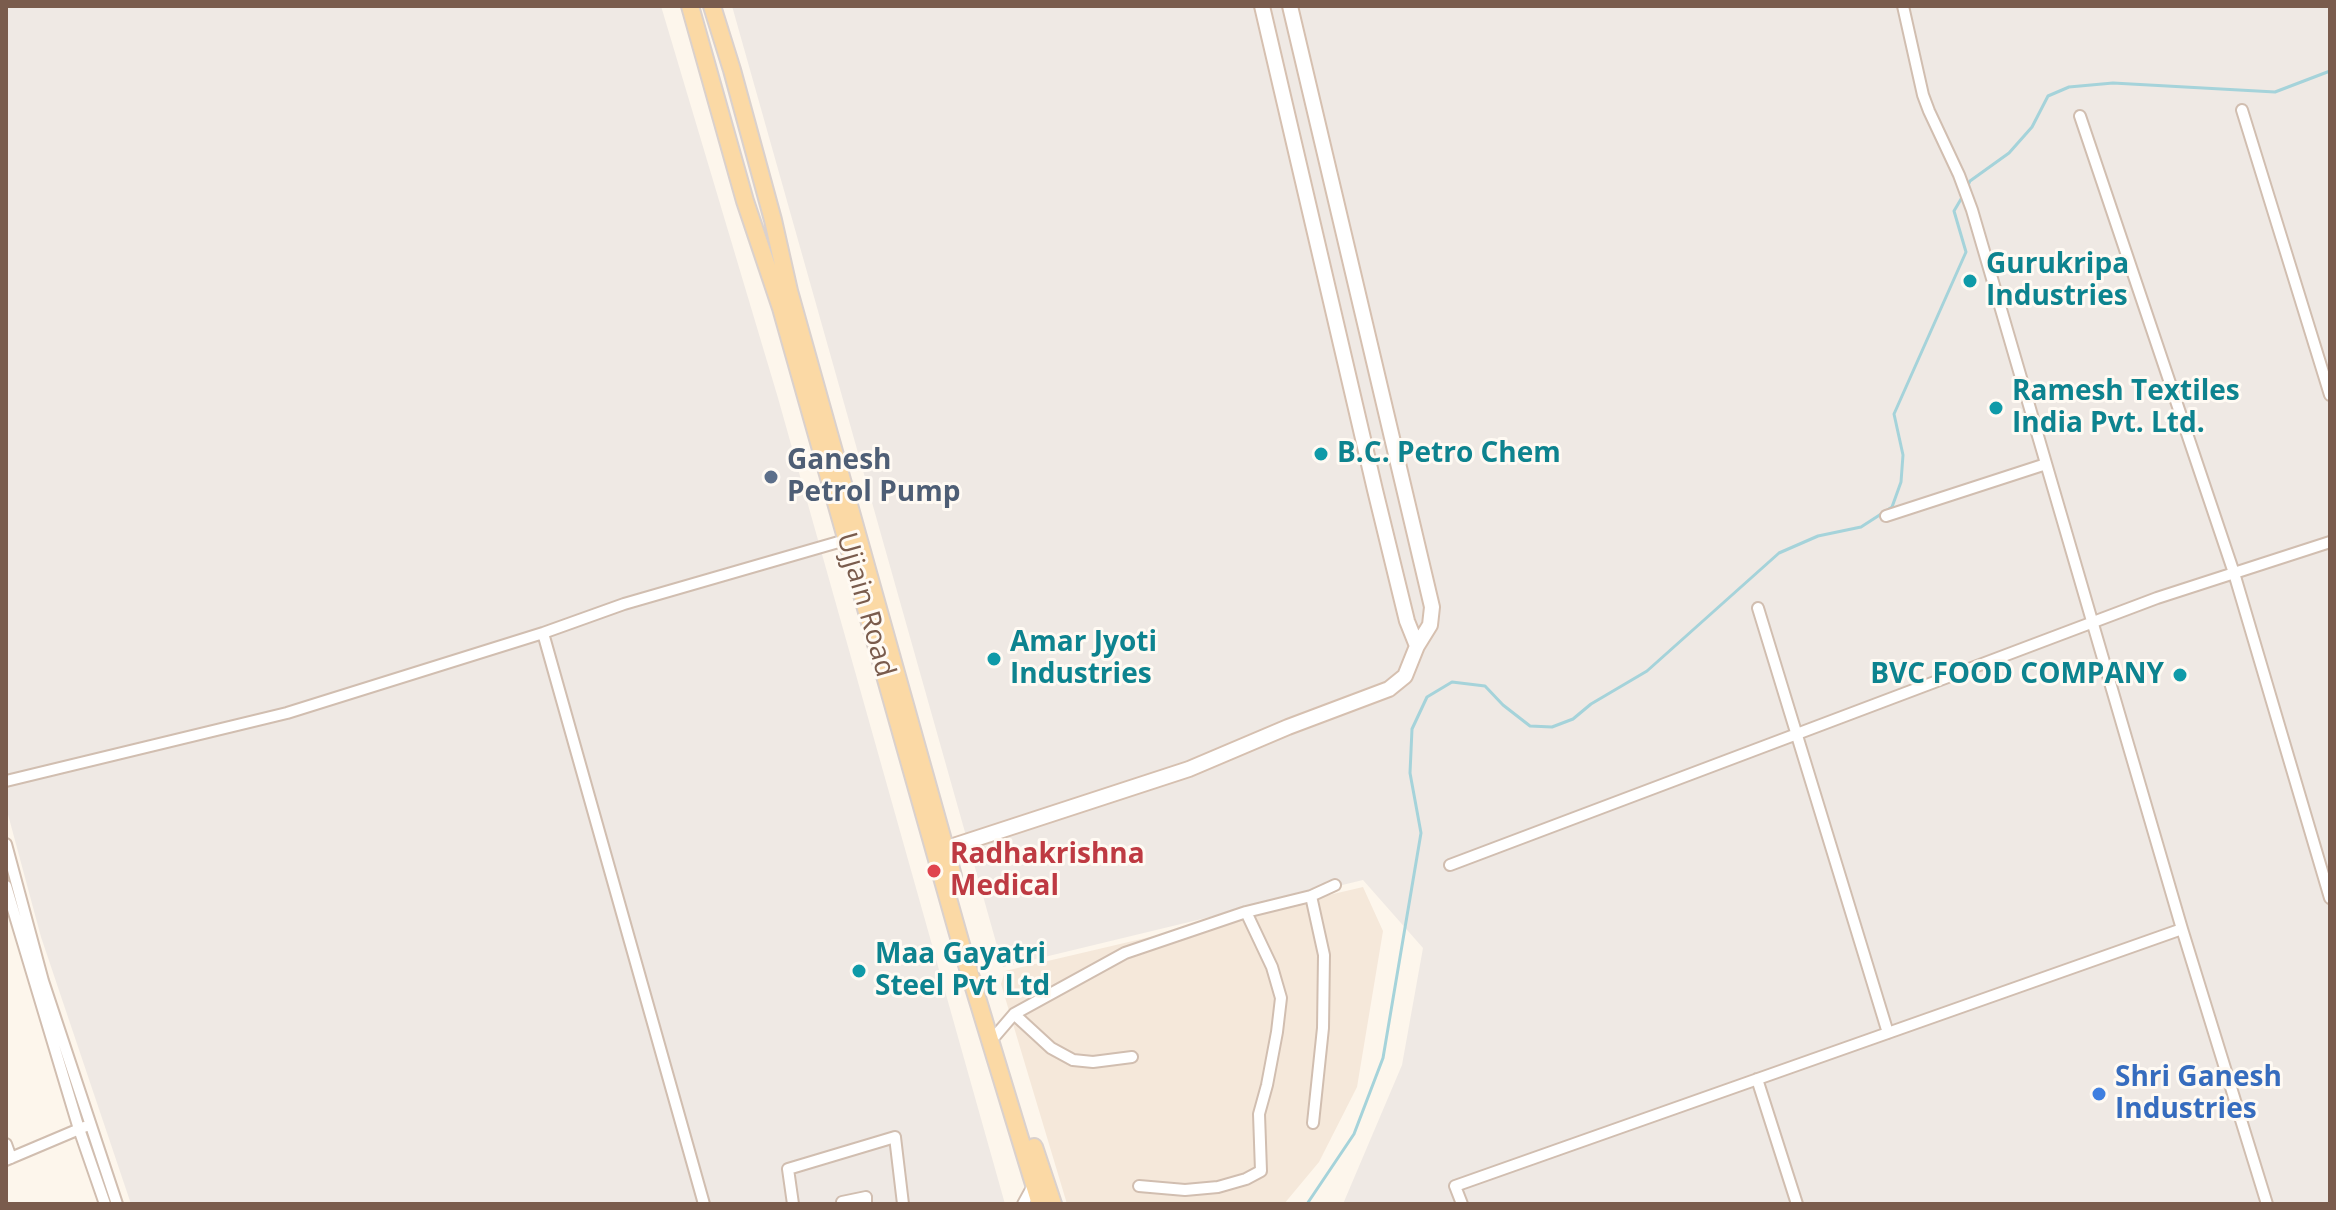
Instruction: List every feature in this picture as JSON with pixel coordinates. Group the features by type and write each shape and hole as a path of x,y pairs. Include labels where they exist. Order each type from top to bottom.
{"main road":[{"name":"Ujjain Road","path":"690,6 745,201 852,538 996,1063 1040,1204"},
{"name":"Ujjain Road","path":"712,6 773,220 852,538"},
{"name":"Ujjain Road","path":"940,850 996,1035 1053,1204"}],"street":[{"path":"1262,6 1378,505 1407,621 1417,646"},
{"path":"940,850 1189,769 1389,689 1405,676 1417,646 1430,625 1432,607 1290,6"},
{"path":"1903,6 1926,103 1972,210 2182,929 2267,1204"},
{"path":"2242,110 2330,395"},
{"path":"2080,116 2234,573 2330,898"},
{"path":"1886,516 2046,464"},
{"path":"6,781 287,713 543,633 624,604 852,538"},
{"path":"1450,865 2157,598 2330,542"},
{"path":"1758,608 1888,1033"},
{"path":"543,633 704,1204"},
{"path":"6,844 105,1204"},
{"path":"996,1035 1014,1014 1125,953 1246,912 1311,896 1335,885"},
{"path":"6,886 84,1127 117,1204"},
{"path":"1311,896 1324,955 1323,1028 1313,1123"},
{"path":"1139,1186 1185,1190 1218,1187 1261,1171 1259,1114 1272,1059 1281,998 1272,967 1246,912"},
{"path":"1462,1204 1455,1186 2182,929"},
{"path":"1014,1014 1051,1048 1073,1060 1093,1062 1132,1057"},
{"path":"1757,1079 1797,1204"},
{"path":"6,1144 8,1159 84,1127"},
{"path":"793,1204 788,1169 895,1137 903,1204"},
{"path":"1023,1204 1034,1184"},
{"path":"842,1202 866,1197 866,1204"}],"shaded area":[{"path":"6,6 661,6 778,398 1005,1204 131,1204 41,937 6,807"},
{"path":"732,6 2330,6 2330,1204 1343,1204 1402,1065 1423,948 1363,880 1003,967"},
{"path":"1363,887 1383,931 1357,1087 1319,1162 1284,1204 1067,1204 1001,984 1005,971"}],"waterway":[{"path":"1967,187 1970,181 2009,153 2032,127 2048,96 2069,87 2113,83 2275,92 2330,71"},
{"path":"1307,1204 1354,1134 1383,1058 1421,833 1410,773 1412,729 1427,697 1452,682 1485,686 1530,726 1552,727 1573,719 1591,704 1647,671 1779,553 1818,536 1861,527 1892,507 1901,482 1903,455 1894,414 1966,252 1954,211 1964,194"}],"place":[{"name":"Gurukripa Industries","path":"1970,281"},
{"name":"Ramesh Textiles India Pvt. Ltd.","path":"1996,408"},
{"name":"B.C. Petro Chem","path":"1321,454"},
{"name":"Ganesh Petrol Pump","path":"771,477"},
{"name":"Amar Jyoti Industries","path":"994,659"},
{"name":"BVC FOOD COMPANY","path":"2180,675"},
{"name":"Radhakrishna Medical","path":"934,871"},
{"name":"Maa Gayatri Steel Pvt Ltd","path":"859,971"},
{"name":"Shri Ganesh Industries","path":"2099,1094"}]}
